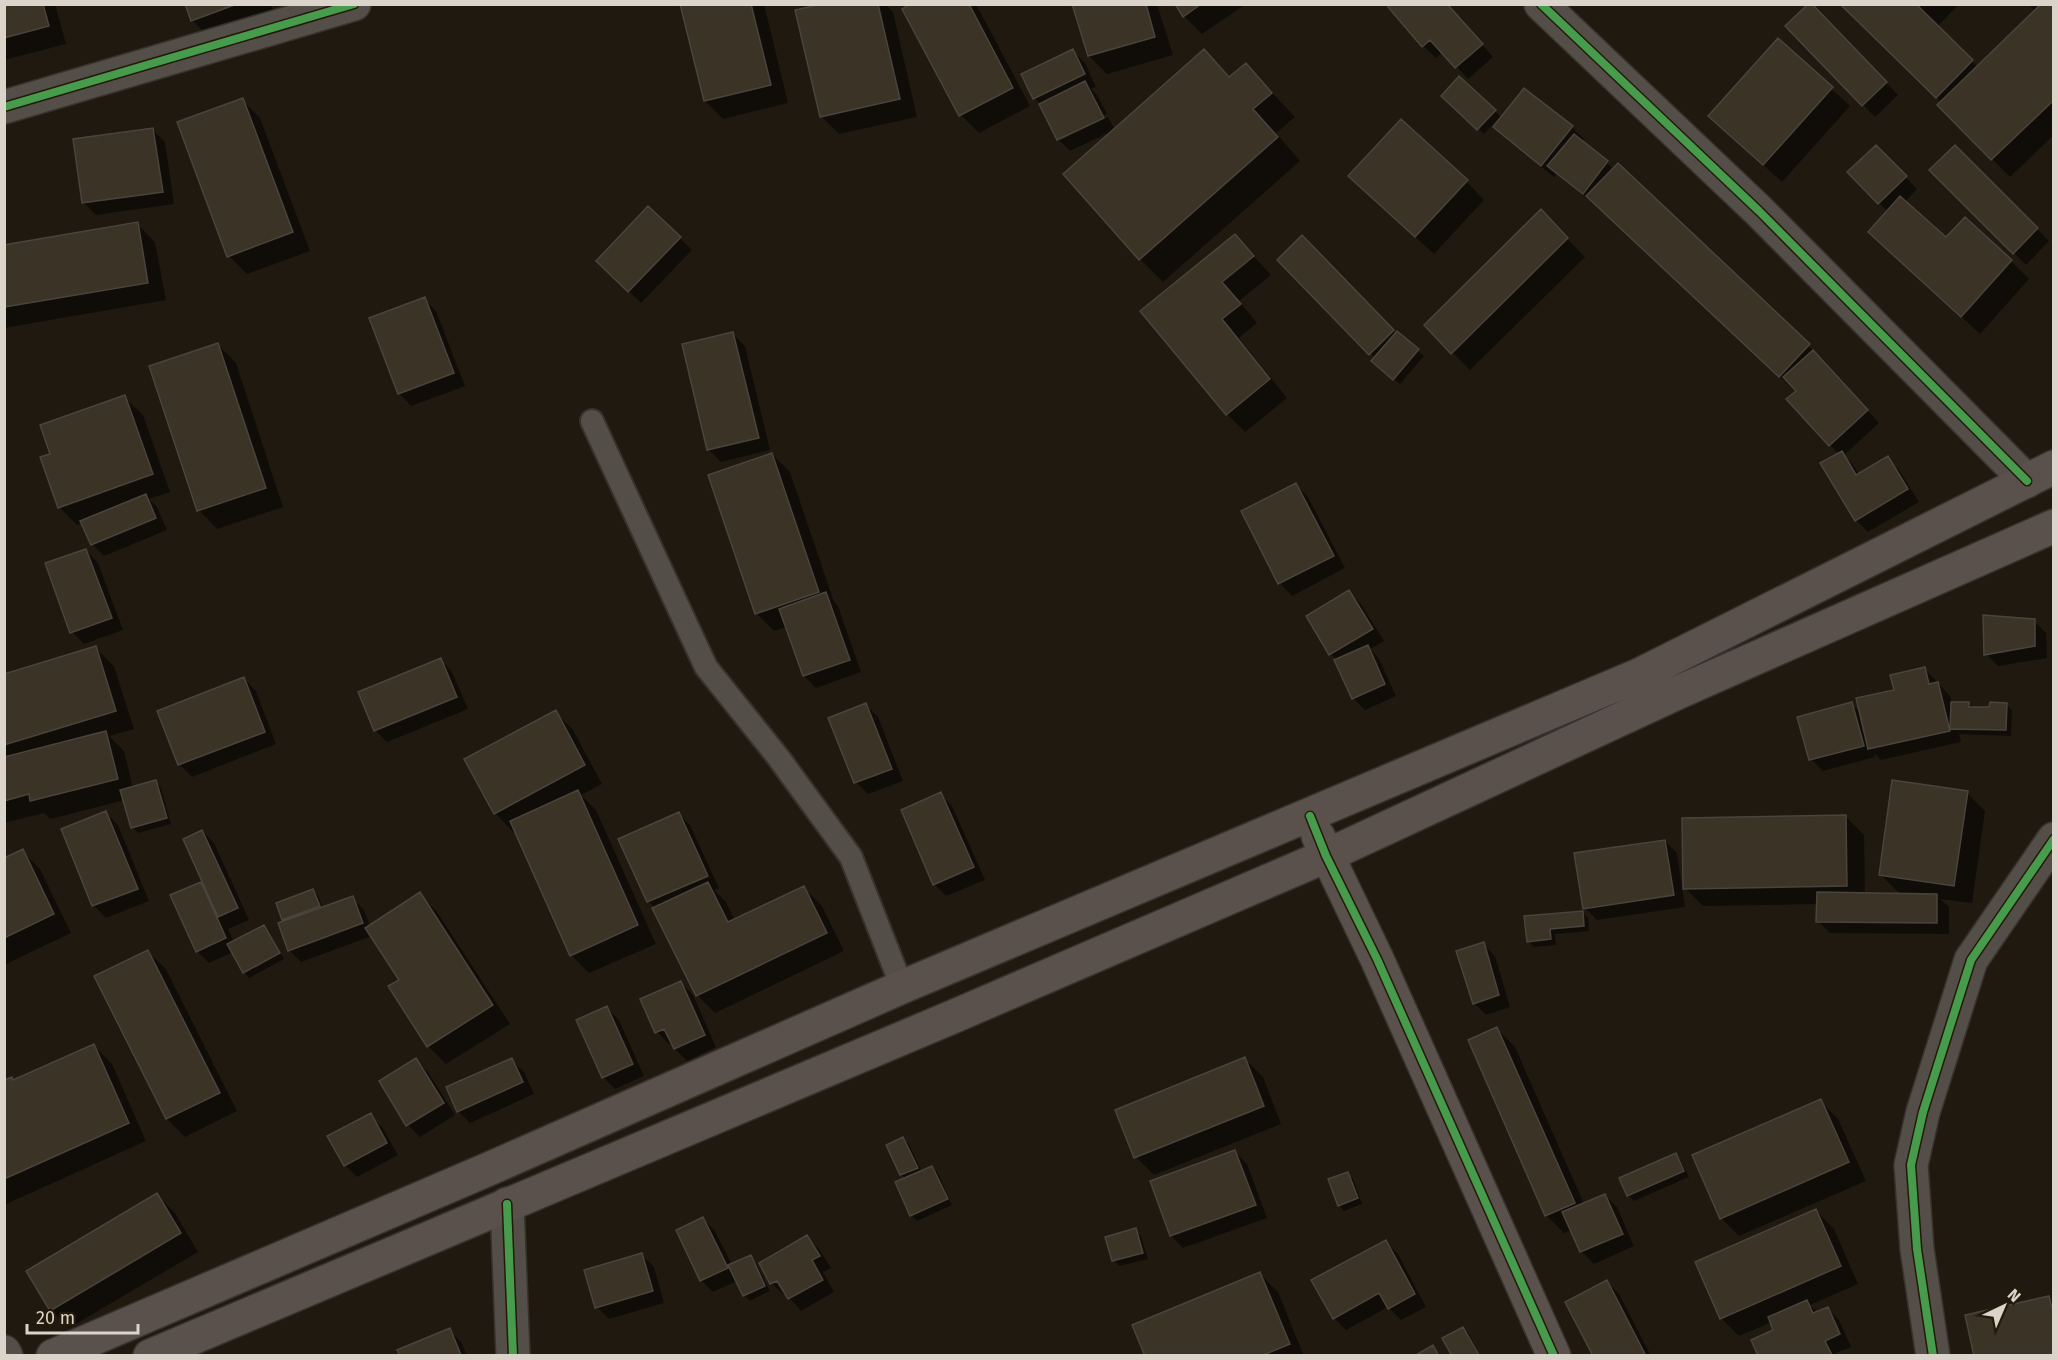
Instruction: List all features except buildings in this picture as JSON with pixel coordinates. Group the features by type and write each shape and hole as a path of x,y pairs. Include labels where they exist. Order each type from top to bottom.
{"main road":[{"path":"53,1356 480,1173 902,987 1639,675 2040,474"},
{"path":"150,1356 1326,856 1679,692 2054,526"},
{"path":"1310,816 1326,856 1377,959 1554,1356"}],"street":[{"path":"4,107 354,4"},
{"path":"1541,4 2040,474"},
{"path":"1933,1356 1917,1249 1911,1165 1923,1112 1971,960 2054,839"},
{"path":"507,1204 513,1356"}],"lane":[{"path":"592,421 706,667 778,757 851,856 902,987"}],"cycle path":[{"path":"4,107 354,4"},
{"path":"1541,4 1759,211 2027,481"},
{"path":"1310,816 1326,856 1377,959 1554,1356"},
{"path":"1933,1356 1917,1249 1911,1165 1923,1112 1971,960 2054,839"},
{"path":"507,1204 513,1356"}]}
